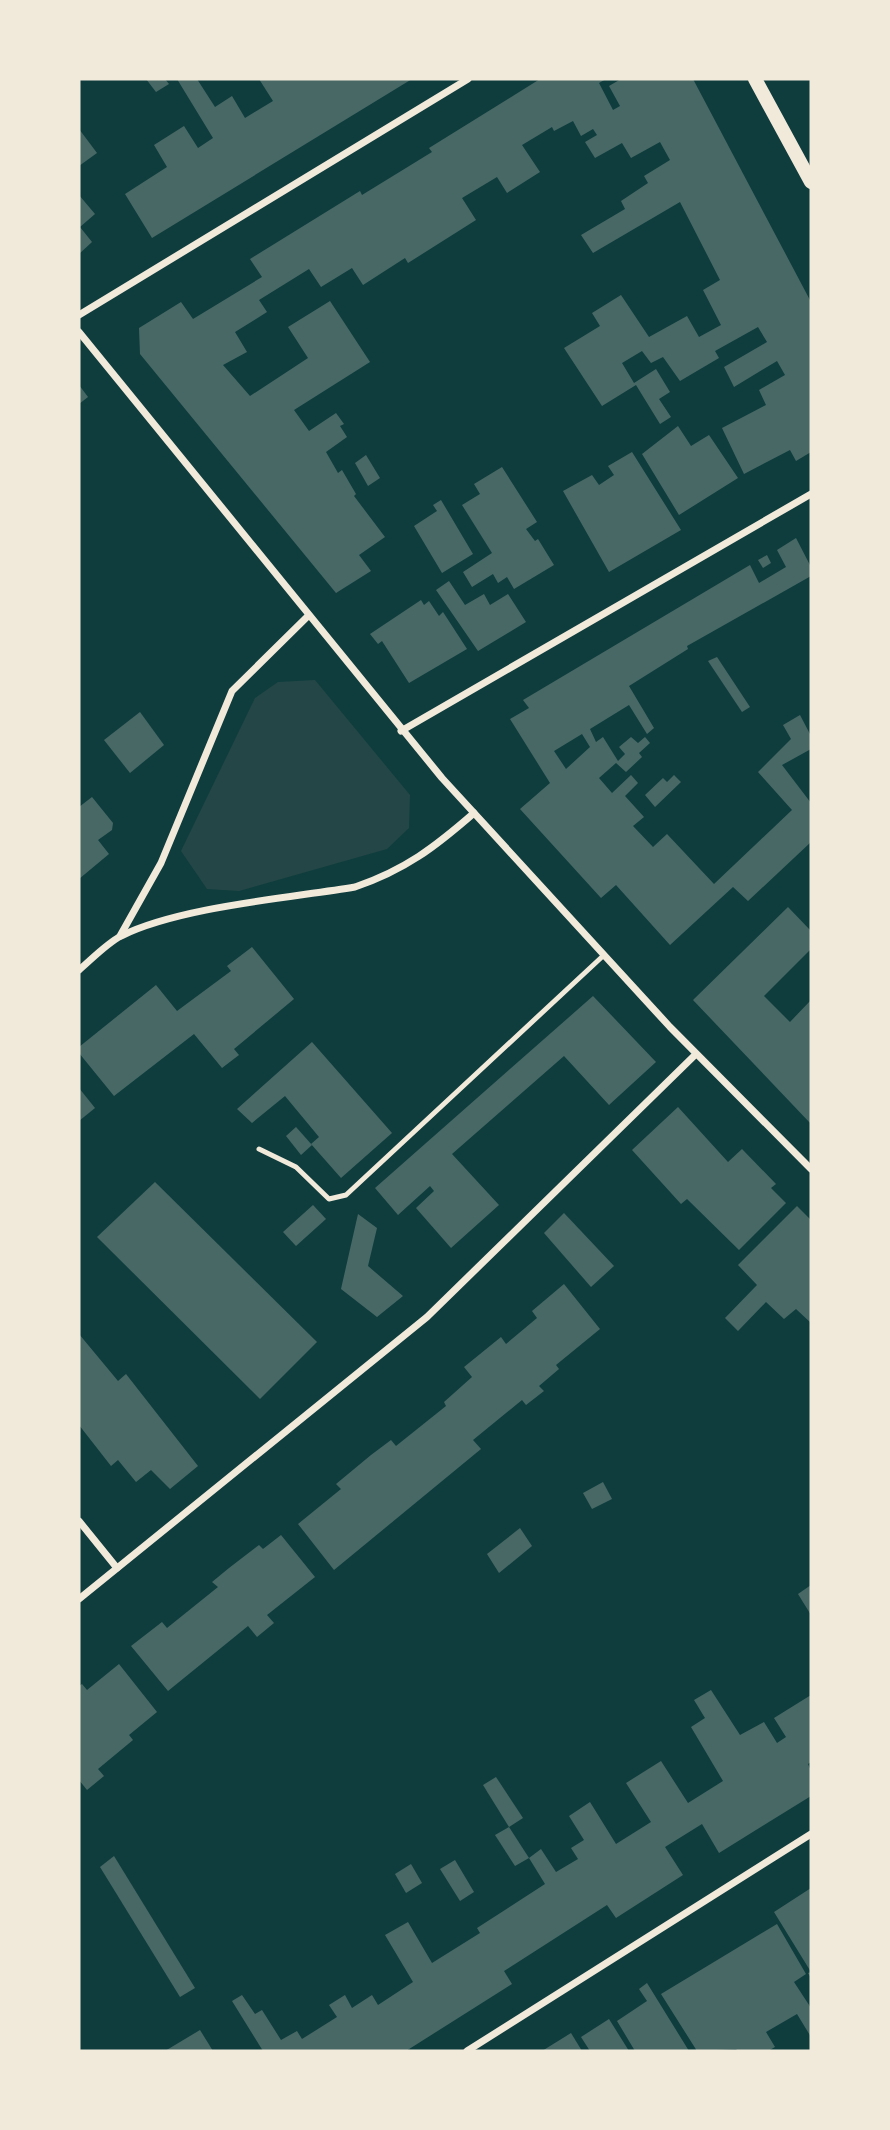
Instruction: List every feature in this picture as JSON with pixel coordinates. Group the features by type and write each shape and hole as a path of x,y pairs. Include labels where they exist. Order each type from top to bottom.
{"main road":[{"path":"755,79 811,182"}],"street":[{"path":"79,315 468,79"},
{"path":"79,332 401,731 696,1054 811,1169"},
{"path":"401,731 811,494"},
{"path":"120,937 161,863 232,691 308,616"},
{"path":"79,970 120,937 187,916 355,887 377,880 417,860 474,813"},
{"path":"79,1599 427,1317 696,1054"},
{"path":"79,1521 117,1568"},
{"path":"467,2051 811,1834"}],"lane":[{"path":"259,1149 296,1167 329,1199 346,1195 604,955"}],"shaded area":[{"path":"315,680 410,795 409,828 387,849 239,891 207,889 181,851 255,698 278,682"}],"building":[{"path":"146,79 165,79 169,84 156,92"},
{"path":"177,79 197,79 215,107 232,96 245,118 273,101 259,79 412,79 152,238 125,194 167,167 154,145 184,126 198,148 213,138"},
{"path":"540,79 606,79 599,83 613,110 620,106 609,86 621,79 693,79 811,302 811,452 796,461 790,450 744,474 722,428 766,405 759,390 785,375 777,361 734,387 724,367 767,342 758,327 715,351 719,358 680,381 663,357 651,363 642,351 622,363 634,383 656,369 670,392 659,399 671,417 660,424 636,385 602,406 564,348 600,326 592,313 621,295 649,337 687,316 699,337 721,325 703,290 720,280 680,202 593,253 581,235 625,209 621,201 648,183 644,176 670,160 660,142 631,158 622,143 595,158 585,142 597,135 593,129 581,136 573,121 554,131 552,127 522,145 540,172 507,193 497,177 462,198 476,220 408,263 405,258 363,285 352,268 321,287 309,269 259,300 267,312 235,332 247,352 223,365 250,396 308,358 288,327 330,301 370,362 294,410 309,431 336,413 344,424 340,426 347,437 326,452 338,473 342,470 356,494 354,496 385,537 359,555 371,571 336,593 140,354 139,328 181,302 193,319 262,277 250,259 360,191 362,195 432,152 429,148"},
{"path":"79,129 97,153 79,166"},
{"path":"79,195 95,214 80,227 92,242 79,254"},
{"path":"79,385 88,397 79,404"},
{"path":"678,426 691,446 709,435 738,478 679,515 642,454"},
{"path":"632,452 681,530 609,572 563,491 592,475 599,485 614,475 608,466"},
{"path":"366,455 380,478 368,486 355,463"},
{"path":"502,467 537,522 526,529 535,541 538,539 554,565 514,589 507,577 498,583 493,574 472,587 463,572 492,553 462,505 480,494 474,484"},
{"path":"441,500 473,554 442,573 414,526 437,511 433,505"},
{"path":"796,538 811,567 811,576 687,646 688,649 629,686 654,728 647,734 629,705 590,729 596,742 603,737 618,761 625,754 619,747 631,737 638,743 645,737 650,743 639,753 642,757 626,772 616,763 599,778 612,793 631,775 638,783 625,796 644,817 633,826 653,847 667,834 714,884 792,810 758,772 791,739 783,725 800,715 811,736 811,749 782,765 811,803 811,842 748,901 733,887 670,945 616,885 601,898 520,809 550,783 510,719 529,708 523,700 750,565 759,583 786,567 777,550","holes":["582,734 590,747 566,769 554,751"]},
{"path":"767,555 771,563 763,568 758,560"},
{"path":"449,581 465,605 484,594 490,605 508,594 526,622 478,651 436,590"},
{"path":"421,600 424,605 429,601 439,616 443,612 467,649 409,683 382,641 378,644 370,634"},
{"path":"717,657 750,707 742,712 708,661"},
{"path":"140,712 164,745 130,773 104,740"},
{"path":"674,775 681,782 655,807 645,795 663,778 667,782"},
{"path":"92,797 113,823 112,830 98,840 109,854 79,879 79,807"},
{"path":"788,907 811,931 811,949 764,996 790,1022 811,1000 811,1124 693,1000"},
{"path":"252,947 294,999 234,1049 239,1055 222,1068 194,1034 114,1096 79,1053 79,1047 156,985 177,1011 231,971 227,966"},
{"path":"593,996 656,1062 609,1105 564,1056 452,1154 499,1205 451,1248 416,1208 434,1191 430,1186 398,1215 375,1188"},
{"path":"312,1042 392,1133 341,1178 311,1144 319,1137 285,1096 252,1123 237,1109"},
{"path":"79,1088 95,1108 79,1121"},
{"path":"678,1107 728,1162 742,1149 776,1184 771,1188 786,1203 739,1250 687,1199 681,1204 632,1150"},
{"path":"296,1127 312,1145 301,1155 286,1136"},
{"path":"155,1182 317,1342 260,1399 97,1237"},
{"path":"313,1205 326,1219 296,1246 283,1232"},
{"path":"797,1206 811,1220 811,1323 796,1309 784,1319 766,1302 738,1331 725,1318 757,1285 738,1265"},
{"path":"564,1213 614,1266 591,1287 544,1233"},
{"path":"358,1214 377,1228 368,1266 403,1296 377,1317 341,1289"},
{"path":"564,1284 600,1329 556,1365 559,1369 539,1386 544,1391 526,1405 522,1400 473,1440 481,1449 334,1570 298,1524 341,1489 336,1484 371,1455 391,1440 396,1446 446,1406 444,1402 472,1377 464,1367 501,1337 506,1344 537,1318 532,1311"},
{"path":"79,1334 118,1381 126,1374 198,1466 170,1489 151,1470 136,1482 118,1460 111,1466 79,1425"},
{"path":"603,1482 612,1499 592,1509 583,1493"},
{"path":"520,1528 532,1546 499,1573 487,1554"},
{"path":"281,1535 315,1577 267,1615 274,1623 257,1637 248,1626 168,1691 131,1646 162,1622 167,1628 218,1587 212,1582 229,1568 259,1545 263,1549"},
{"path":"811,1585 811,1615 798,1594"},
{"path":"119,1664 157,1712 129,1735 133,1740 98,1769 104,1776 87,1790 79,1780 79,1686 82,1684 87,1690"},
{"path":"711,1690 740,1735 764,1722 777,1743 786,1737 774,1718 811,1695 811,1762 808,1764 811,1771 811,1796 719,1853 702,1824 665,1847 683,1875 616,1918 607,1905 504,1971 512,1984 406,2051 263,2051 232,2001 242,1995 255,2014 262,2010 281,2040 297,2031 302,2039 337,2017 329,2005 345,1995 352,2008 372,1995 378,2005 413,1982 385,1935 408,1922 432,1963 480,1933 477,1928 545,1884 529,1858 541,1849 556,1872 578,1859 571,1848 584,1840 569,1816 590,1802 616,1844 651,1822 626,1783 661,1761 688,1803 723,1781 691,1727 705,1718 694,1700"},
{"path":"496,1777 523,1818 509,1827 483,1785"},
{"path":"509,1827 529,1858 515,1866 495,1835"},
{"path":"114,1856 195,1988 180,1997 100,1867"},
{"path":"455,1860 474,1892 460,1901 440,1869"},
{"path":"411,1864 422,1883 406,1893 395,1874"},
{"path":"811,1888 811,1972 774,1912"},
{"path":"777,1924 806,1974 794,1982 811,2008 811,2037 797,2014 766,2032 775,2047 768,2051 697,2051 661,1994"},
{"path":"647,1983 689,2051 635,2051 617,2021 647,2001 639,1989"},
{"path":"609,2019 629,2051 590,2051 581,2037"},
{"path":"200,2030 213,2051 165,2051"},
{"path":"571,2033 582,2051 542,2051"}]}
